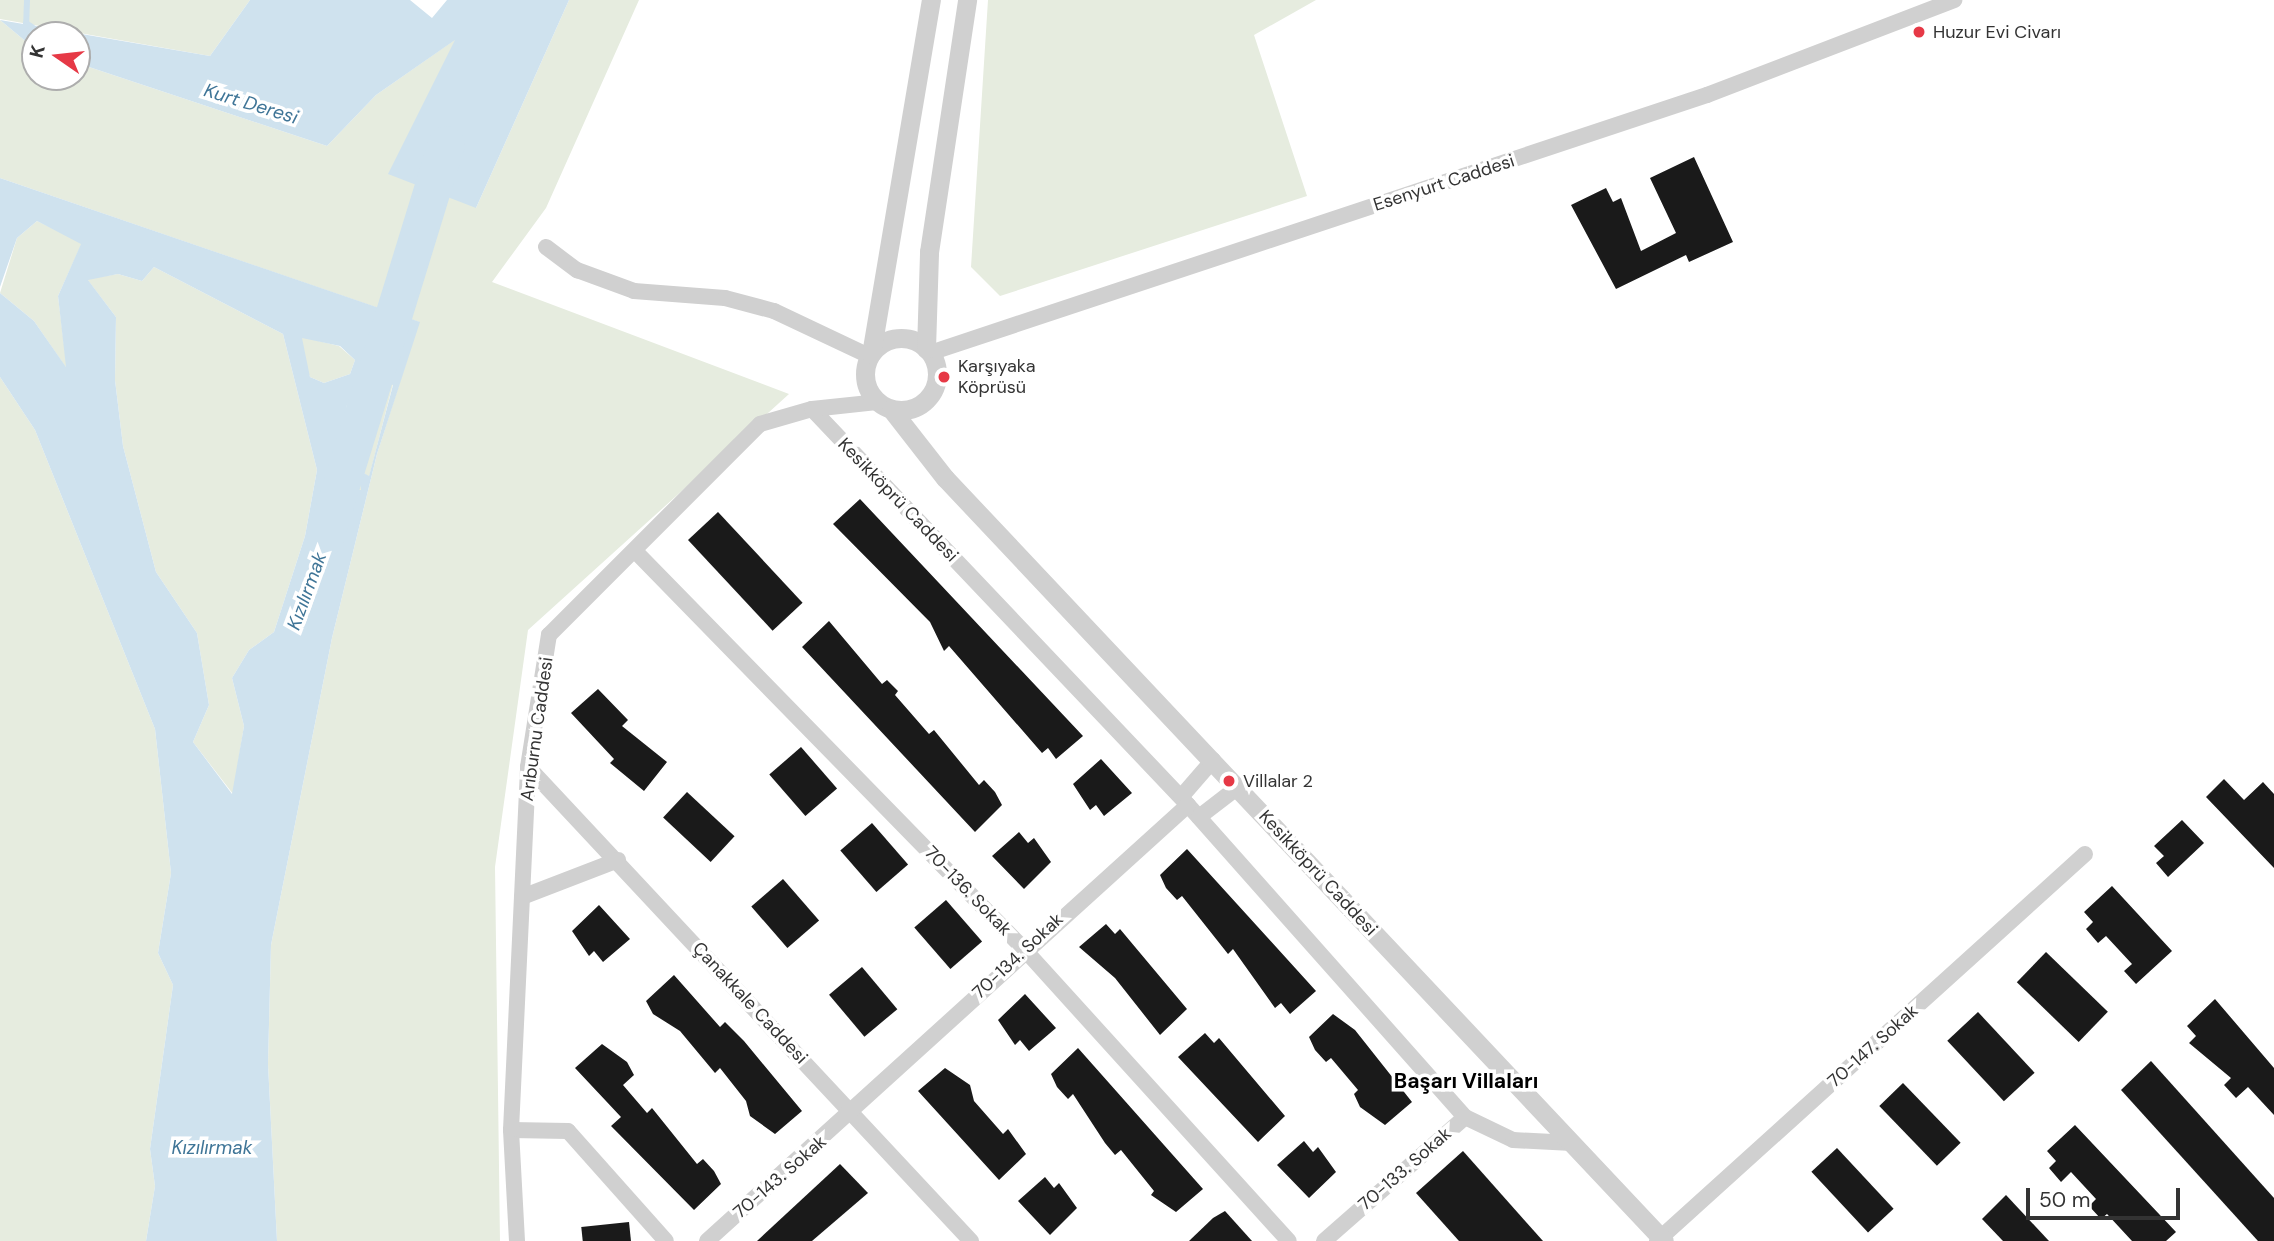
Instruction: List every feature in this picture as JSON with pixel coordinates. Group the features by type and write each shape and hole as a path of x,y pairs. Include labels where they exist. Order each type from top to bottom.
{"street":[{"path":"931,0 865,380 884,406 913,408 932,393 936,368 928,351 929,252 967,0"},
{"name":"Esenyurt Caddesi","path":"928,351 1707,95 1954,0"},
{"path":"546,247 577,270 634,291 713,297 775,311 870,355"},
{"path":"870,355 894,338 928,351"},
{"name":"Arıburnu Caddesi","path":"517,1241 511,1130 528,766 550,635 636,552 760,424 812,410 884,406"},
{"name":"Kesikköprü Caddesi","path":"884,406 917,449 1213,760 1661,1240"},
{"name":"Kesikköprü Caddesi","path":"812,410 1190,807 1465,1117"},
{"name":"70-136. Sokak","path":"636,552 1024,949 1289,1241"},
{"path":"1190,807 1213,760"},
{"name":"Çanakkale Caddesi","path":"528,766 971,1241"},
{"path":"1190,807 1238,787"},
{"name":"70-134. Sokak","path":"852,1114 1024,949 1190,807"},
{"name":"70-147. Sokak","path":"1661,1240 2085,855"},
{"path":"522,897 618,860"},
{"name":"70-143. Sokak","path":"708,1241 852,1114"},
{"name":"70-133. Sokak","path":"1324,1241 1465,1117 1513,1140 1572,1143"},
{"path":"511,1130 568,1131 666,1241"}],"shaded area":[{"path":"0,0 250,0 210,56 91,35 91,21 21,23 0,19"},
{"path":"569,0 639,0 546,208 492,282 789,394 528,630 495,867 500,1241 277,1241 268,1064 271,945 332,638 377,454 419,322 0,178 0,20 21,37 21,91 91,91 91,68 327,146 376,95 456,39 476,208"},
{"path":"988,0 1316,0 1254,35 1307,196 1000,296 971,267"},
{"path":"37,221 82,243 58,296 67,369 34,321 0,293 17,238"},
{"path":"154,267 283,334 317,470 305,536 274,632 249,650 232,678 244,726 233,794 193,742 209,705 197,633 156,572 123,446 115,380 116,317 87,279 118,274 142,281"},
{"path":"302,337 339,346 355,360 350,374 324,383 310,377 300,352"},
{"path":"368,373 393,384 369,477 361,471 361,490 334,490 347,405"},
{"path":"0,377 35,430 155,729 171,873 158,953 173,985 150,1149 155,1186 146,1241 0,1241"}],"water":[{"path":"250,0 410,0 432,18 447,0 569,0 476,208 388,174 455,40 376,95 327,146 91,68 91,36 210,56"},
{"path":"0,20 21,24 21,37"},
{"name":"Kızılırmak","path":"0,178 420,322 377,454 332,638 271,945 268,1064 277,1241 146,1241 155,1186 150,1149 173,985 158,953 171,873 155,729 35,430 0,377 0,293 34,321 66,367 58,296 81,244 37,221 17,238 0,287","holes":["154,267 283,334 317,470 305,536 274,632 249,650 232,678 244,726 232,794 193,742 209,705 197,633 156,572 123,446 115,380 116,317 88,280 118,274 142,281","302,338 340,346 355,360 350,374 324,383 310,377","368,373 393,385 369,476 360,471 361,490 335,490 347,405"]}],"building":[{"path":"1694,157 1733,242 1689,262 1686,255 1616,289 1571,205 1606,188 1613,202 1621,198 1641,251 1676,233 1650,178"},
{"path":"860,499 1083,736 1056,759 1048,748 1042,753 949,646 944,651 930,622 833,524"},
{"path":"718,512 803,603 773,631 688,540"},
{"path":"829,621 882,684 887,680 898,691 895,695 929,734 934,730 979,785 984,780 995,792 1002,805 975,832 802,647"},
{"path":"598,689 628,720 622,726 667,762 644,791 610,763 614,759 571,713"},
{"path":"801,747 837,789 805,816 769,775"},
{"path":"1101,759 1132,793 1104,816 1096,805 1090,810 1073,784"},
{"path":"2224,779 2244,800 2263,782 2274,794 2274,868 2206,797"},
{"path":"687,792 735,836 711,862 663,818"},
{"path":"2182,820 2204,843 2168,877 2156,863 2164,856 2154,846"},
{"path":"872,823 908,865 876,892 840,851"},
{"path":"1019,832 1028,843 1034,838 1051,862 1024,889 992,856"},
{"path":"1187,849 1316,991 1290,1014 1281,1003 1275,1008 1233,949 1228,954 1182,896 1177,900 1166,888 1160,875"},
{"path":"783,879 819,921 787,948 751,907"},
{"path":"2112,886 2172,951 2136,984 2124,971 2132,964 2106,936 2098,943 2086,929 2093,922 2084,912"},
{"path":"946,900 982,942 950,969 914,928"},
{"path":"599,905 630,939 603,962 594,951 589,956 572,931"},
{"path":"1106,924 1115,934 1120,929 1187,1009 1160,1035 1115,978 1079,947"},
{"path":"2046,952 2108,1012 2079,1042 2017,982"},
{"path":"862,967 897,1009 864,1037 829,995"},
{"path":"674,975 720,1027 725,1022 744,1041 802,1111 775,1134 750,1116 746,1101 720,1068 715,1073 680,1031 653,1014 646,1001"},
{"path":"1025,994 1056,1028 1029,1051 1020,1040 1015,1045 998,1020"},
{"path":"2215,999 2274,1068 2274,1115 2248,1087 2236,1098 2224,1085 2231,1078 2189,1043 2196,1036 2187,1026"},
{"path":"1978,1012 2035,1073 2004,1101 1947,1041"},
{"path":"1333,1014 1355,1030 1412,1102 1385,1125 1360,1107 1354,1094 1358,1090 1331,1058 1326,1062 1315,1050 1309,1037"},
{"path":"1205,1033 1214,1043 1219,1038 1285,1116 1258,1142 1178,1057"},
{"path":"602,1044 627,1062 634,1075 623,1085 647,1113 652,1108 697,1164 703,1159 714,1171 721,1184 694,1210 611,1126 621,1117 575,1068"},
{"path":"1078,1048 1203,1189 1176,1212 1151,1195 1154,1191 1121,1150 1115,1155 1073,1094 1068,1099 1057,1087 1051,1074"},
{"path":"2151,1061 2274,1198 2274,1241 2258,1241 2121,1090"},
{"path":"945,1068 970,1085 974,1101 1003,1134 1008,1129 1026,1154 999,1180 918,1091"},
{"path":"1903,1083 1961,1143 1937,1166 1879,1106"},
{"path":"2075,1125 2176,1232 2166,1241 2132,1241 2107,1214 2101,1219 2089,1206 2096,1199 2071,1172 2061,1182 2049,1168 2056,1161 2047,1151"},
{"path":"1304,1141 1313,1152 1318,1147 1336,1172 1309,1198 1277,1165"},
{"path":"1837,1148 1894,1209 1868,1233 1811,1172"},
{"path":"1463,1151 1543,1241 1459,1241 1416,1193"},
{"path":"840,1164 868,1193 812,1241 757,1241"},
{"path":"1045,1177 1054,1188 1059,1183 1077,1208 1050,1235 1018,1201"},
{"path":"2006,1195 2049,1241 2003,1241 1982,1219"},
{"path":"1225,1211 1252,1241 1189,1241 1213,1218"},
{"path":"629,1222 631,1241 583,1241 581,1227"}],"waterway":[{"name":"Kurt Deresi","path":"26,21 27,0"},
{"name":"Kızılırmak","path":"325,537 446,144"}],"place":[{"name":"Huzur Evi Civarı","path":"1919,32"},
{"name":"Karşıyaka Köprüsü","path":"944,377"},
{"name":"Villalar 2","path":"1229,781"}],"district":[{"name":"Başarı Villaları","path":"1466,1081"}]}
